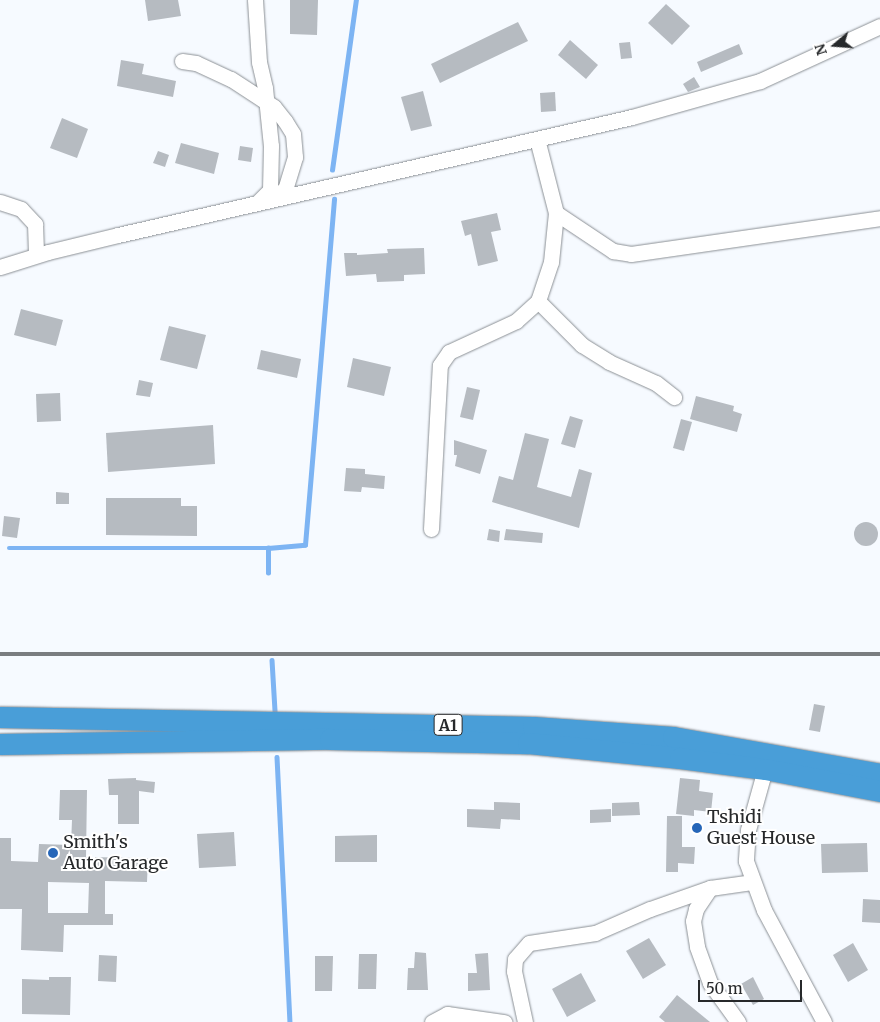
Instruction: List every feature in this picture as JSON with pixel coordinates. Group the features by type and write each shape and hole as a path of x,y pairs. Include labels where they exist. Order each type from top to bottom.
{"highway":[{"name":"A1","path":"0,718 533,727 673,737 880,774"},
{"name":"A1","path":"0,744 330,739 528,743 680,758 765,769 880,792"}],"street":[{"path":"255,0 259,62 267,103 271,146 270,190 263,201"},
{"path":"0,267 36,255 263,201 632,117 760,81 880,26"},
{"path":"182,61 196,63 215,71 267,103 279,114 293,134 295,157 285,189 263,201"},
{"path":"431,529 440,365 448,352 516,321 538,301 551,262 556,213 537,139"},
{"path":"0,202 21,209 35,224 36,255"},
{"path":"556,213 613,251 631,254 880,218"},
{"path":"538,301 582,345 609,362 656,383 674,397"},
{"path":"765,769 748,830 746,861 752,882 764,910 824,1022"},
{"path":"525,1022 514,971 515,959 528,943 595,933 650,909 710,888 752,882"},
{"path":"710,888 696,908 693,921 697,947 710,983 738,1022"},
{"path":"432,1022 446,1014 504,1022"}],"building":[{"path":"145,0 178,0 181,16 148,21"},
{"path":"290,0 318,0 317,35 290,34"},
{"path":"666,4 690,26 672,45 648,23"},
{"path":"518,22 528,41 440,83 431,64"},
{"path":"570,40 598,65 586,79 558,55"},
{"path":"630,42 632,58 621,59 619,43"},
{"path":"739,44 743,54 701,72 697,62"},
{"path":"121,60 144,64 142,74 176,81 173,97 117,86"},
{"path":"694,77 700,87 688,92 683,84"},
{"path":"423,91 432,126 411,131 401,97"},
{"path":"555,92 556,111 541,112 540,93"},
{"path":"62,118 88,129 77,158 50,148"},
{"path":"181,143 219,153 214,174 175,163"},
{"path":"240,146 253,148 251,162 238,160"},
{"path":"158,151 169,155 165,167 153,163"},
{"path":"497,213 501,230 491,232 498,261 478,266 471,234 465,236 461,221"},
{"path":"424,248 425,274 404,275 404,281 377,282 376,274 346,276 344,253 357,253 357,255 388,253 387,249"},
{"path":"21,309 63,320 56,346 14,335"},
{"path":"169,326 206,335 197,369 160,360"},
{"path":"261,350 301,359 297,378 257,369"},
{"path":"353,358 391,367 384,396 347,387"},
{"path":"139,380 153,383 150,397 136,395"},
{"path":"467,387 480,390 473,420 460,417"},
{"path":"60,393 61,421 37,422 36,394"},
{"path":"696,396 734,406 733,411 742,414 737,432 690,419"},
{"path":"570,416 583,420 575,448 561,444"},
{"path":"681,419 692,422 684,451 673,448"},
{"path":"213,425 215,464 108,472 106,433"},
{"path":"525,433 549,439 537,487 571,497 579,469 592,473 579,528 492,502 499,476 513,480"},
{"path":"454,440 487,450 480,474 455,466 457,455 454,455"},
{"path":"346,468 365,469 365,474 385,476 384,489 362,487 361,492 344,491"},
{"path":"56,492 69,493 69,504 56,504"},
{"path":"106,498 181,498 181,506 197,506 197,536 106,535"},
{"path":"4,516 20,518 17,538 2,536"},
{"path":"866,522 875,525 878,534 875,543 866,546 857,543 854,534 857,525"},
{"path":"489,529 500,531 499,542 487,540"},
{"path":"506,529 543,533 542,543 504,540"},
{"path":"814,704 825,706 820,732 809,730"},
{"path":"136,778 136,780 155,782 154,793 139,791 139,824 118,824 118,795 109,795 108,779"},
{"path":"680,778 700,780 699,791 713,793 711,812 694,810 694,816 676,814"},
{"path":"60,790 87,790 86,857 148,858 147,882 105,881 105,914 113,914 113,925 64,925 63,952 21,950 22,909 0,909 0,838 11,838 11,861 38,862 39,844 71,845 72,820 59,820","holes":["48,882 89,883 88,913 48,913"]},
{"path":"494,802 520,803 520,820 501,819 500,829 467,827 467,809 494,810"},
{"path":"639,802 640,815 612,816 612,803"},
{"path":"611,809 611,822 590,823 590,810"},
{"path":"667,816 682,816 682,847 695,847 694,864 678,863 678,872 666,872"},
{"path":"234,832 236,866 199,868 197,834"},
{"path":"377,835 377,862 335,862 335,836"},
{"path":"867,843 868,872 822,873 821,844"},
{"path":"863,899 880,900 880,923 862,922"},
{"path":"649,938 666,965 643,979 626,951"},
{"path":"853,943 868,970 848,982 833,955"},
{"path":"415,952 426,953 428,990 407,990 408,968 414,968"},
{"path":"488,953 490,990 468,991 468,973 477,973 475,954"},
{"path":"359,954 377,954 376,989 358,989"},
{"path":"99,955 117,956 116,982 98,981"},
{"path":"315,956 333,956 332,991 315,991"},
{"path":"581,973 596,1001 567,1017 552,989"},
{"path":"49,977 71,977 70,1015 22,1014 22,979 49,980"},
{"path":"753,977 764,999 753,1005 741,984"},
{"path":"677,995 710,1022 665,1022 659,1017"}],"waterway":[{"path":"332,170 356,0"},
{"path":"9,548 268,548 305,545 334,199"},
{"path":"268,548 268,573"},
{"path":"272,660 275,711"},
{"path":"277,757 290,1022"}],"railway":[{"path":"0,654 880,654"}],"place":[{"name":"Tshidi Guest House","path":"697,828"},
{"name":"Smith's Auto Garage","path":"53,853"}]}
